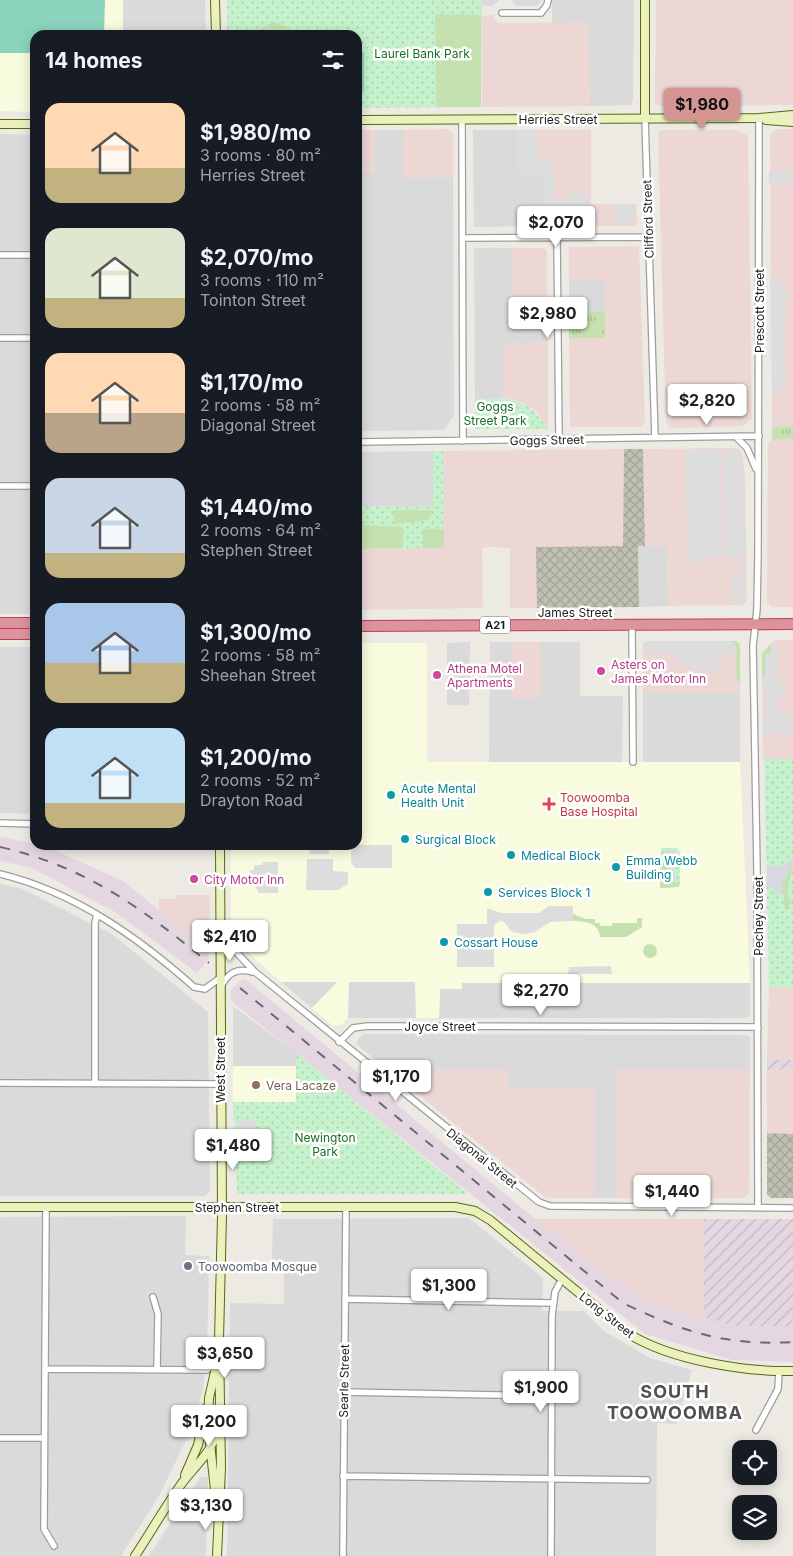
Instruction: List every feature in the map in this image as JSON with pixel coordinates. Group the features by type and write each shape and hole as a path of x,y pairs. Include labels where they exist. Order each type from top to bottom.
{"highway":[{"path":"0,623 30,623"},
{"name":"James Street","path":"362,626 793,624"},
{"path":"0,634 30,634"}],"main road":[{"path":"215,0 216,30"},
{"name":"Clifford Street","path":"645,0 645,119"},
{"name":"Herries Street","path":"362,120 759,118 793,115"},
{"name":"Herries Street","path":"759,118 793,122"},
{"path":"0,124 30,124"},
{"name":"West Street","path":"218,1358 222,1207 220,850"},
{"name":"Stephen Street","path":"0,1207 455,1207 474,1211"},
{"name":"Long Street","path":"474,1211 490,1220 643,1342 736,1369 793,1370"},
{"path":"217,1556 221,1378 218,1358"},
{"path":"180,1486 198,1446 218,1358"},
{"path":"135,1556 180,1486 210,1446 217,1431 221,1378"},
{"path":"209,1398 208,1435 217,1507"}],"street":[{"path":"502,13 541,13 548,0"},
{"name":"Prescott Street","path":"755,624 759,436 759,118"},
{"name":"Clifford Street","path":"645,119 655,438"},
{"path":"462,120 463,440"},
{"path":"463,238 649,237"},
{"path":"557,238 559,440"},
{"path":"0,255 30,255"},
{"path":"0,338 30,338"},
{"path":"736,436 747,448 757,473"},
{"name":"Goggs Street","path":"362,442 759,436"},
{"path":"0,486 30,486"},
{"name":"Pechey Street","path":"755,624 753,646 758,1027 758,1208"},
{"path":"632,625 633,762"},
{"path":"0,823 30,824"},
{"path":"0,874 30,881 97,915 145,947 194,987 205,989 220,978"},
{"path":"95,1082 95,923 97,915"},
{"name":"Diagonal Street","path":"221,936 255,972 528,1195 550,1206 758,1208"},
{"path":"220,988 224,981 235,971 240,969 255,972"},
{"name":"Joyce Street","path":"339,1042 353,1028 368,1026 758,1027"},
{"path":"0,1083 220,1084"},
{"path":"46,1207 44,1529 54,1546"},
{"name":"Searle Street","path":"343,1556 346,1207"},
{"path":"758,1208 793,1208"},
{"path":"550,1556 553,1303 554,1292 562,1279"},
{"path":"153,1297 158,1314 157,1369"},
{"path":"345,1299 553,1303"},
{"path":"45,1370 207,1370 218,1358"},
{"path":"207,1370 212,1383"},
{"path":"756,1430 778,1389 779,1371"},
{"path":"344,1392 551,1396"},
{"path":"0,1438 44,1438"},
{"path":"344,1476 647,1480"}],"shaded area":[{"path":"0,0 123,0 123,30 30,30 30,112 0,111"},
{"path":"123,0 205,0 206,30 123,30"},
{"path":"482,0 500,0 493,6 482,6"},
{"path":"510,0 541,0 541,2 537,6 517,6"},
{"path":"552,0 634,0 633,99 631,105 590,106 587,23 552,23"},
{"path":"656,0 793,0 793,105 659,106 655,101"},
{"path":"493,15 498,23 588,22 590,106 482,107 482,16"},
{"path":"448,129 453,134 453,177 403,178 403,130"},
{"path":"793,129 793,426 772,427 770,135 773,131"},
{"path":"362,130 374,130 374,173 362,173"},
{"path":"374,130 403,130 403,178 453,177 454,415 444,430 362,431 362,173 374,173"},
{"path":"473,130 517,130 517,168 525,175 543,175 544,226 474,227"},
{"path":"517,130 591,130 591,204 636,204 637,226 544,226 543,176 525,175 517,168"},
{"path":"517,130 537,130 538,158 552,158 552,163 555,164 555,200 570,200 570,191 585,191 585,197 591,197 591,223 578,226 577,222 571,221 570,217 562,218 553,226 544,226 543,176 525,175 517,168"},
{"path":"661,130 738,130 748,136 752,418 744,426 671,428 666,423 658,134"},
{"path":"0,134 30,135 30,614 0,614"},
{"path":"769,172 793,172 793,185 769,185"},
{"path":"616,204 629,204 633,210 636,210 636,215 633,215 628,223 617,223"},
{"path":"639,246 645,422 640,427 570,427 569,338 605,337 605,280 569,280 569,247"},
{"path":"474,248 511,248 511,323 547,323 548,342 503,344 503,398 475,401"},
{"path":"511,248 544,248 547,251 547,323 511,324"},
{"path":"770,279 783,279 783,290 790,292 790,300 783,301 783,312 790,312 783,321 785,390 772,390"},
{"path":"569,280 605,280 605,312 569,312"},
{"path":"548,342 548,429 536,411 521,402 503,398 503,344"},
{"path":"772,439 793,439 793,607 772,607 767,602 768,443"},
{"path":"624,449 623,546 537,547 537,608 510,608 510,548 489,547 482,548 483,608 362,610 362,549 444,548 443,451"},
{"path":"624,449 643,449 645,546 638,546 639,607 537,608 536,547 623,546"},
{"path":"643,449 739,449 742,454 745,476 747,601 742,605 668,606 667,546 645,546"},
{"path":"685,450 720,450 722,557 703,558 703,562 688,562"},
{"path":"433,451 433,506 362,507 362,452"},
{"path":"723,451 739,451 743,460 746,557 725,557"},
{"path":"638,546 667,546 668,606 639,607"},
{"path":"740,562 745,562 746,601 733,602 732,578 740,577"},
{"path":"775,640 793,640 793,759 763,759 762,653"},
{"path":"646,641 736,641 740,645 740,693 643,693 643,644"},
{"path":"646,641 731,641 736,646 737,654 719,655 719,671 692,671 691,665 677,665 677,654 643,654 643,644"},
{"path":"470,642 469,705 447,705 447,643"},
{"path":"490,642 512,642 512,697 541,698 541,642 580,642 580,696 623,696 622,762 489,762"},
{"path":"512,642 541,642 541,698 512,698"},
{"name":"Toowoomba Base Hospital","path":"362,643 427,643 427,762 740,762 750,983 462,983 462,989 440,989 439,1018 416,1018 415,982 349,982 348,1018 342,1025 333,1026 312,1008 337,982 281,982 231,937 231,850 362,850"},
{"path":"771,644 778,644 778,682 783,682 783,697 778,698 778,713 793,713 793,734 763,734 762,717 765,717 765,687 762,686 762,677 765,677 765,654 771,653"},
{"path":"0,647 30,647 30,814 0,813"},
{"path":"643,693 740,693 740,762 643,762"},
{"path":"0,837 30,843 30,850 54,850 123,881 209,951 209,959 197,973 115,912 32,868 0,861"},
{"path":"362,845 392,845 392,868 355,868 351,862 351,850 362,850"},
{"path":"309,850 329,850 329,854 310,854"},
{"path":"669,850 676,851 680,856 680,859 676,859 673,862 675,880 672,883 666,879 672,873 670,862 667,859 661,859 665,852"},
{"path":"793,858 793,865 783,880 782,894 779,895 773,887 767,887 767,867 772,867 773,865 784,866"},
{"path":"307,859 333,859 333,871 348,872 348,884 338,890 306,890"},
{"path":"263,862 278,862 278,893 259,893 253,883 250,883 250,870 254,870 254,865 262,865"},
{"path":"0,884 23,889 112,934 208,1012 210,1191 205,1196 0,1196"},
{"path":"176,895 210,895 209,951 159,910 159,899 175,899"},
{"path":"549,906 573,906 573,921 550,922 535,932 524,934 512,932 504,922 500,921 494,925 494,967 457,967 457,924 487,924 487,908 501,913 539,913"},
{"path":"198,931 211,941 206,948 193,937"},
{"path":"611,966 612,974 568,974 569,967"},
{"path":"245,979 592,1266 649,1303 735,1326 793,1327 793,1362 732,1360 645,1334 231,1001 231,990 240,980"},
{"path":"281,982 338,982 312,1008"},
{"path":"348,982 416,982 416,1018 348,1018"},
{"path":"461,983 750,983 750,1015 746,1018 439,1018 440,989 461,989"},
{"path":"769,987 793,987 793,1060 767,1060"},
{"path":"233,1006 296,1053 296,1066 233,1066"},
{"path":"363,1034 747,1035 750,1037 750,1070 616,1070 616,1198 594,1198 594,1089 508,1089 508,1069 440,1069 419,1095 357,1045 357,1040"},
{"path":"767,1060 793,1060 793,1069 767,1070"},
{"path":"233,1066 296,1066 296,1102 233,1102"},
{"path":"440,1069 508,1069 508,1089 595,1089 594,1198 546,1198 419,1095"},
{"path":"616,1069 750,1070 749,1193 744,1198 616,1198"},
{"path":"793,1069 793,1134 767,1133 767,1070"},
{"path":"256,1119 256,1159 238,1159 237,1120"},
{"path":"767,1133 793,1134 793,1198 771,1198 767,1195"},
{"path":"186,1216 185,1255 209,1256 207,1356 203,1389 192,1428 159,1496 121,1556 0,1556 0,1217"},
{"path":"469,1218 543,1278 542,1311 584,1311 604,1331 650,1358 692,1370 676,1424 657,1423 656,1556 227,1556 230,1303 284,1304 284,1260 272,1260 273,1219"},
{"path":"535,1219 704,1219 704,1318 649,1303 592,1266"},
{"path":"704,1219 793,1219 793,1327 735,1326 704,1318"},
{"path":"200,1477 208,1477 206,1556 149,1556"}],"green space":[{"path":"0,0 105,0 104,30 30,30 30,53 0,53"},
{"name":"Laurel Bank Park","path":"227,0 482,0 481,107 362,108 362,30 227,30"},
{"path":"435,14 481,15 481,107 436,107"},
{"path":"274,22 291,29 258,30"},
{"path":"362,53 364,53 364,91 362,91"},
{"path":"569,312 605,312 605,338 569,338"},
{"name":"Goggs Street Park","path":"503,398 526,405 548,429 475,429 475,401"},
{"path":"793,426 793,439 772,439 772,427"},
{"path":"433,451 443,451 444,548 362,549 362,507 433,506"},
{"path":"393,510 433,510 428,520 394,524"},
{"path":"362,525 403,527 403,548 362,549"},
{"path":"423,529 444,529 444,548 423,548"},
{"path":"731,641 736,641 740,645 740,684 736,675 736,652"},
{"path":"771,644 771,654 765,654 765,677 762,677 762,653"},
{"path":"764,759 793,759 793,987 769,987"},
{"path":"661,848 677,848 680,852 680,885 678,887 660,888"},
{"path":"661,859 667,859 667,872 670,875 668,876 673,883 680,882 678,887 660,888"},
{"path":"793,865 788,887 788,899 792,902 785,910 782,884"},
{"path":"573,914 586,919 595,919 595,923 600,923 600,926 612,926 612,923 637,923 637,918 642,918 642,927 626,937 600,937 597,929 591,924 573,921"},
{"path":"650,944 655,946 657,951 655,956 650,958 645,956 643,951 645,946"},
{"name":"Newington Park","path":"296,1053 468,1194 237,1194 233,1102 296,1102"}],"railway":[{"path":"0,847 31,855 59,866 112,892 160,925 209,963"},
{"path":"240,988 623,1303 665,1322 705,1335 747,1342 793,1342"}],"place":[{"name":"Asters on James Motor Inn","path":"601,671"},
{"name":"Athena Motel Apartments","path":"437,675"},
{"name":"Acute Mental Health Unit","path":"391,795"},
{"name":"Toowoomba Base Hospital","path":"549,804"},
{"name":"Surgical Block","path":"405,839"},
{"name":"Medical Block","path":"511,855"},
{"name":"Emma Webb Building","path":"616,867"},
{"name":"City Motor Inn","path":"194,879"},
{"name":"Services Block 1","path":"488,892"},
{"name":"Cossart House","path":"444,942"},
{"name":"Vera Lacaze","path":"256,1085"},
{"name":"Toowoomba Mosque","path":"188,1266"}],"district":[{"name":"SOUTH TOOWOOMBA","path":"675,1401"}]}
